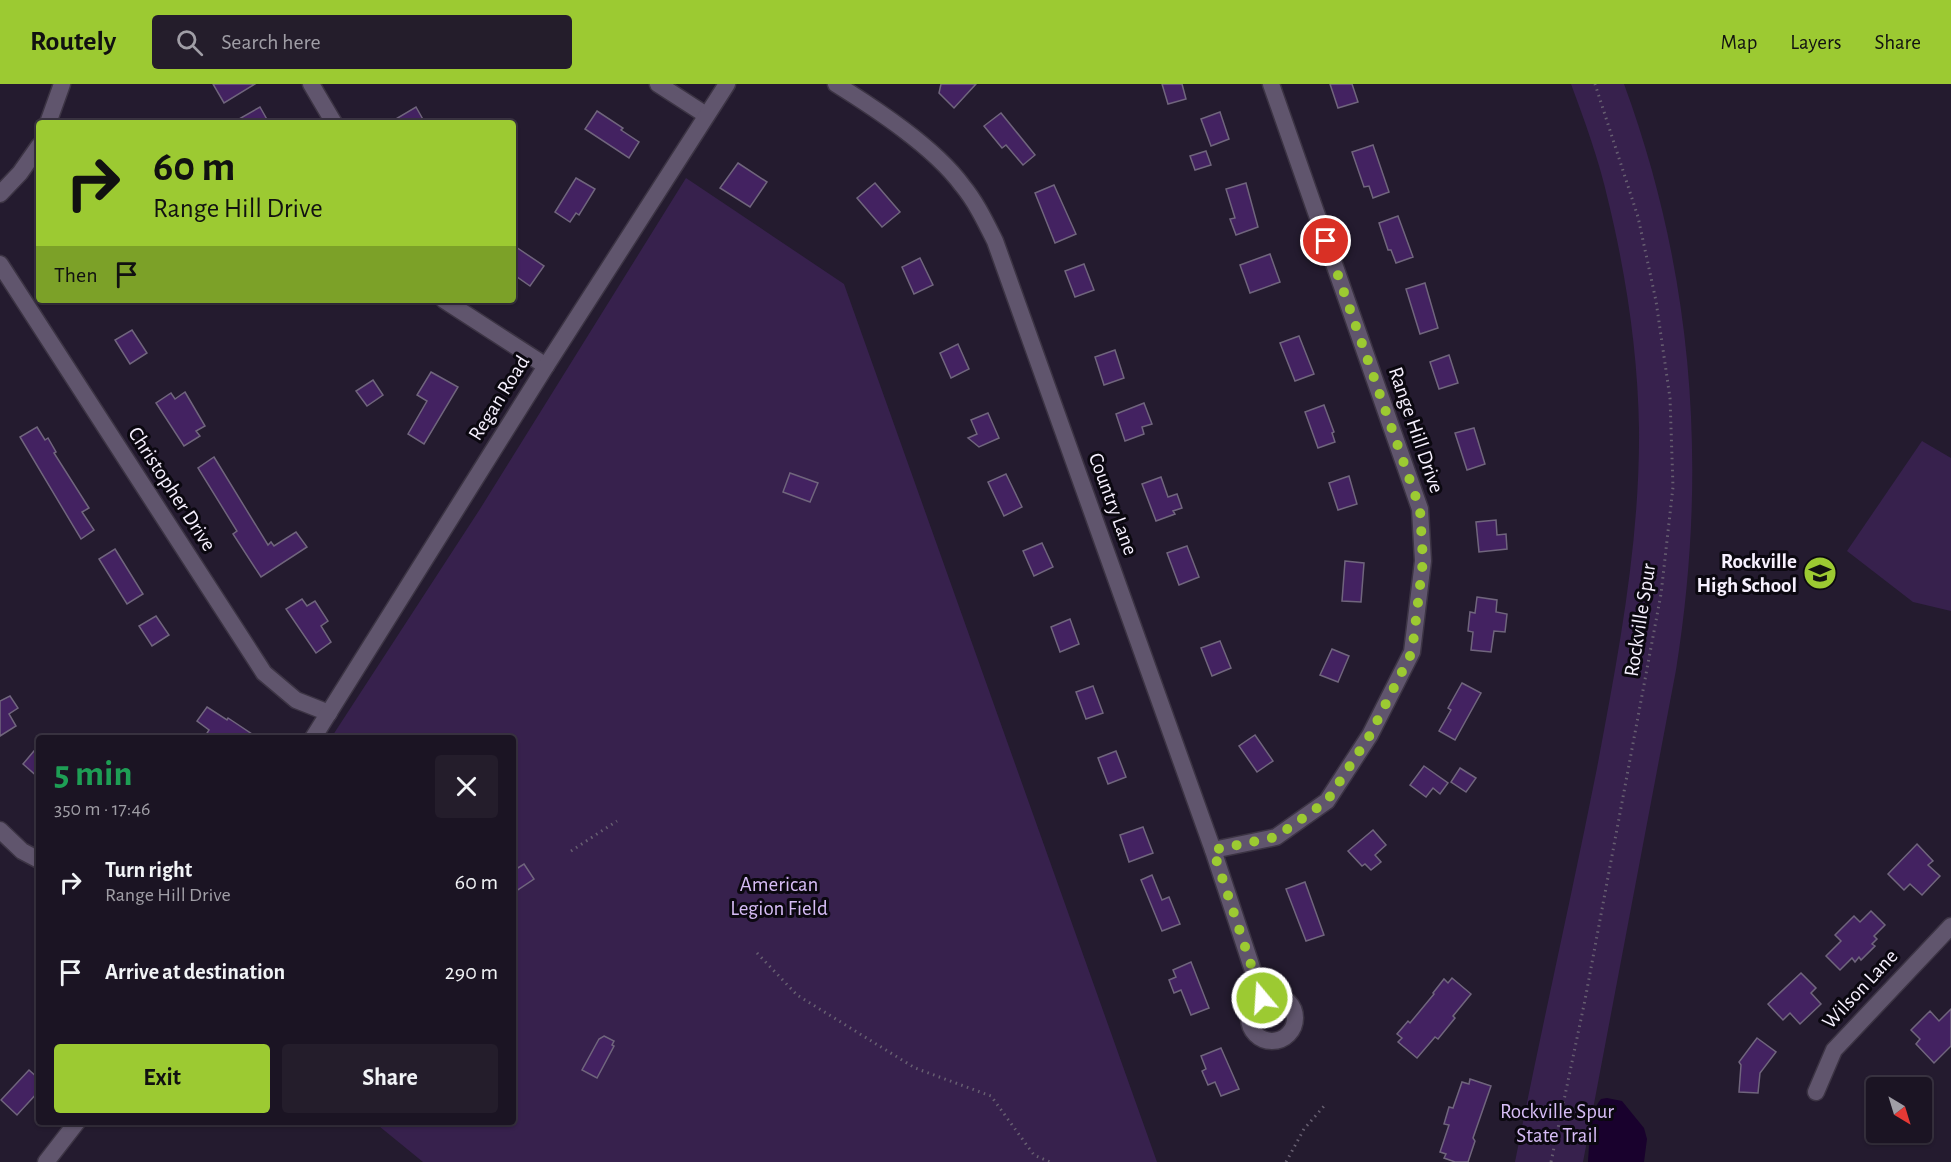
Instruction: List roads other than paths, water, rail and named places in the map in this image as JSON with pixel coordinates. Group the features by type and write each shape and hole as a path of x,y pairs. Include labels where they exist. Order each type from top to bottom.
{"street":[{"path":"49,120 62,84"},
{"path":"311,84 332,120"},
{"path":"658,84 706,115"},
{"name":"Regan Road","path":"315,735 546,366 727,84"},
{"name":"Country Lane","path":"836,84 892,122 937,158 961,183 980,210 995,241 1213,850 1262,998"},
{"name":"Range Hill Drive","path":"1213,850 1276,837 1327,801 1370,735 1412,652 1423,561 1420,509 1270,84"},
{"path":"0,194 20,173 36,150"},
{"name":"Christopher Drive","path":"0,264 264,673 296,700 329,713"},
{"path":"449,303 546,366"},
{"path":"0,830 22,851 36,858"},
{"name":"Wilson Lane","path":"1816,1092 1834,1050 1951,926"},
{"path":"46,1162 75,1125"}],"place":[{"name":"Rockville High School","path":"1820,573"}],"park label":[{"name":"American Legion Field","path":"779,896"},
{"name":"Rockville Spur State Trail","path":"1557,1123"}]}
